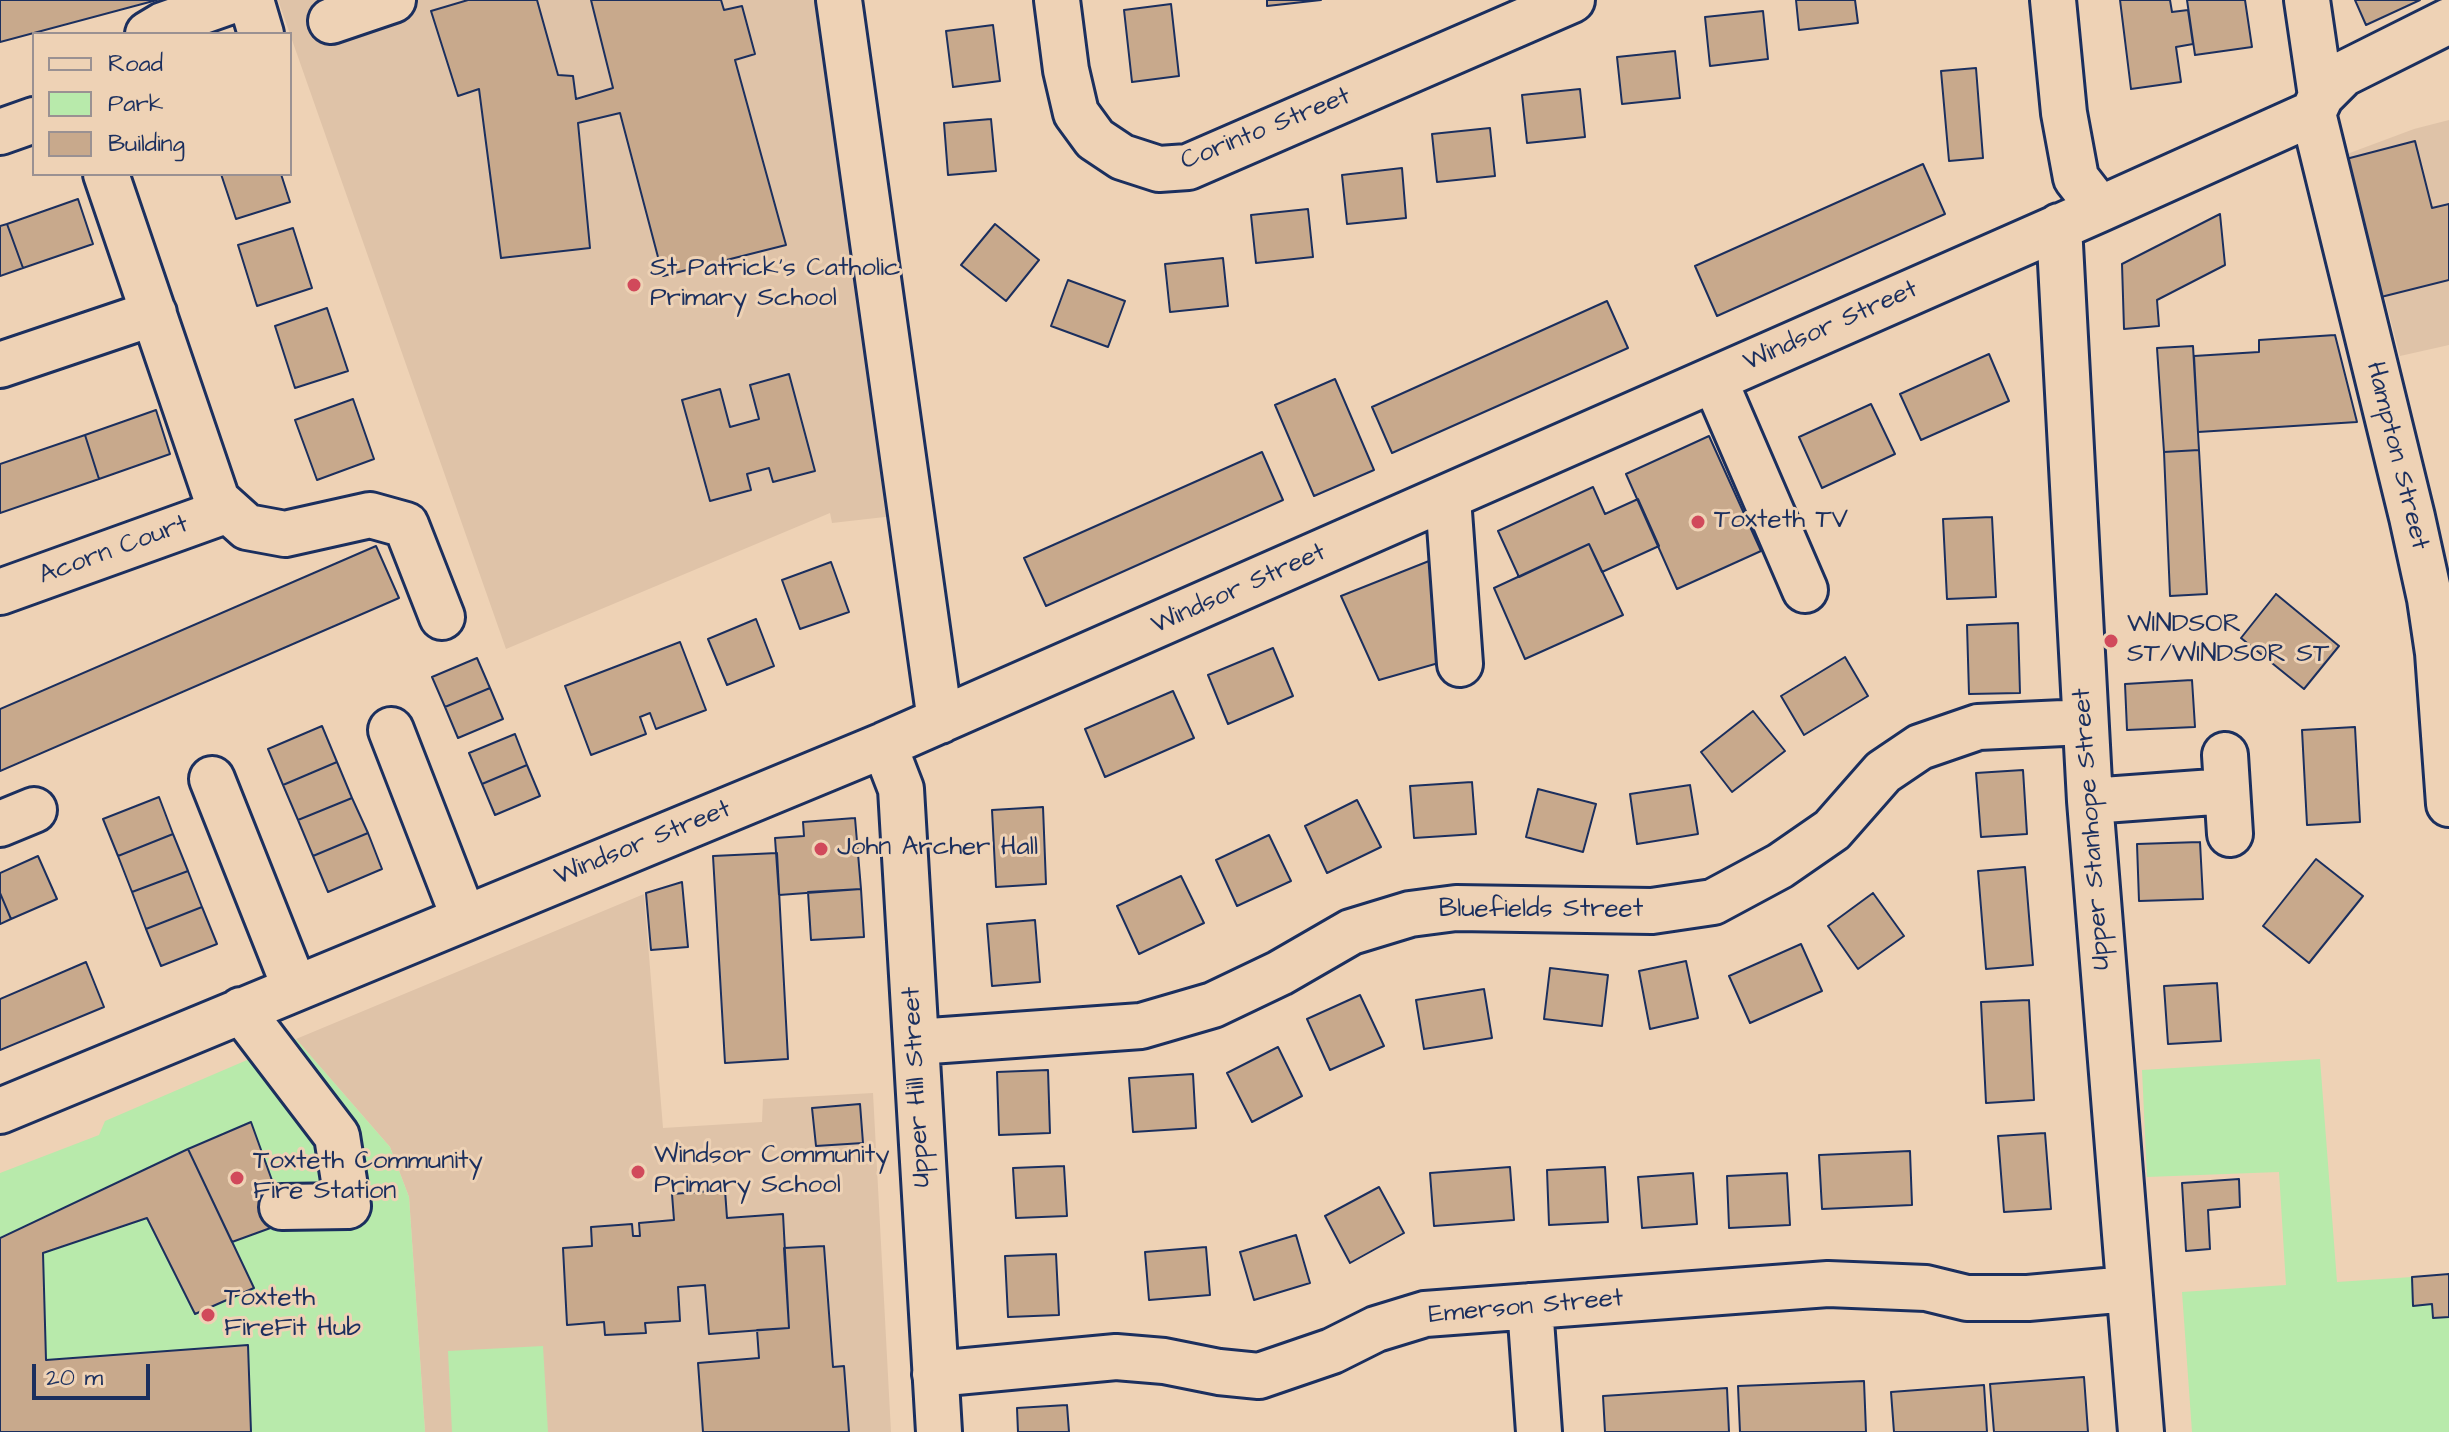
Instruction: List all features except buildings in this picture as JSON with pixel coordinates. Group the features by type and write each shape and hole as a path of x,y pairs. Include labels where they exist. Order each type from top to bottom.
{"street":[{"path":"151,32 234,0"},
{"path":"251,0 260,32"},
{"path":"331,21 393,0"},
{"path":"839,0 940,721"},
{"name":"Corinto Street","path":"1057,0 1066,70 1076,113 1095,139 1122,157 1159,169 1188,167 1551,4"},
{"path":"2053,0 2064,113 2076,178 2100,209"},
{"name":"Hampton Street","path":"2307,0 2317,104 2430,599 2438,653 2449,804"},
{"name":"Windsor Street","path":"0,1111 940,721 2100,209 2317,104 2343,74 2449,21"},
{"path":"0,132 32,121"},
{"name":"Acorn Court","path":"0,592 228,510 217,500 107,176"},
{"name":"Upper Stanhope Street","path":"2059,226 2090,801 2141,1432"},
{"path":"0,365 154,313"},
{"path":"1714,379 1805,590"},
{"path":"1448,498 1460,664"},
{"path":"228,510 247,527 285,534 370,515 406,525 442,617"},
{"name":"Bluefields Street","path":"916,1042 1141,1026 1213,1005 1280,973 1351,932 1410,914 1456,908 1652,911 1713,902 1780,866 1832,830 1883,772 1920,747 1978,727 2085,722"},
{"path":"391,730 464,918"},
{"name":"Upper Hill Street","path":"884,745 901,789 939,1432"},
{"path":"2090,801 2226,773 2230,834"},
{"path":"212,779 295,988"},
{"path":"241,1010 337,1136 348,1206 282,1207"},
{"name":"Emerson Street","path":"935,1374 1116,1357 1259,1376 1332,1351 1376,1329 1425,1314 1828,1284 1926,1288 1967,1298 2028,1298 2128,1289"},
{"path":"1530,1306 1539,1432"}],"shaded area":[{"name":"St Patrick's Catholic Primary School","path":"278,0 857,0 920,513 832,523 830,513 506,649 292,40 292,32 289,32"},
{"path":"2449,120 2449,345 2400,356 2347,154 2414,129"},
{"name":"Windsor Community Primary School","path":"644,894 663,1128 762,1122 763,1099 873,1093 891,1432 425,1432 409,1197 390,1147 296,1039"}],"green space":[{"name":"Toxteth FireFit Hub","path":"296,1039 390,1147 409,1197 425,1432 0,1432 0,1173 99,1135 105,1121"},
{"path":"2320,1059 2337,1282 2412,1277 2413,1305 2432,1304 2433,1318 2449,1317 2449,1432 2192,1432 2182,1292 2286,1285 2279,1172 2147,1177 2142,1070"},
{"path":"543,1346 548,1432 452,1432 448,1351"}],"place":[{"name":"St Patrick's Catholic Primary School","path":"634,285"},
{"name":"Toxteth TV","path":"1698,522"},
{"name":"WINDSOR ST/WINDSOR ST","path":"2111,641"},
{"name":"John Archer Hall","path":"821,849"},
{"name":"Windsor Community Primary School","path":"638,1172"},
{"name":"Toxteth Community Fire Station","path":"237,1178"},
{"name":"Toxteth FireFit Hub","path":"208,1315"}]}
